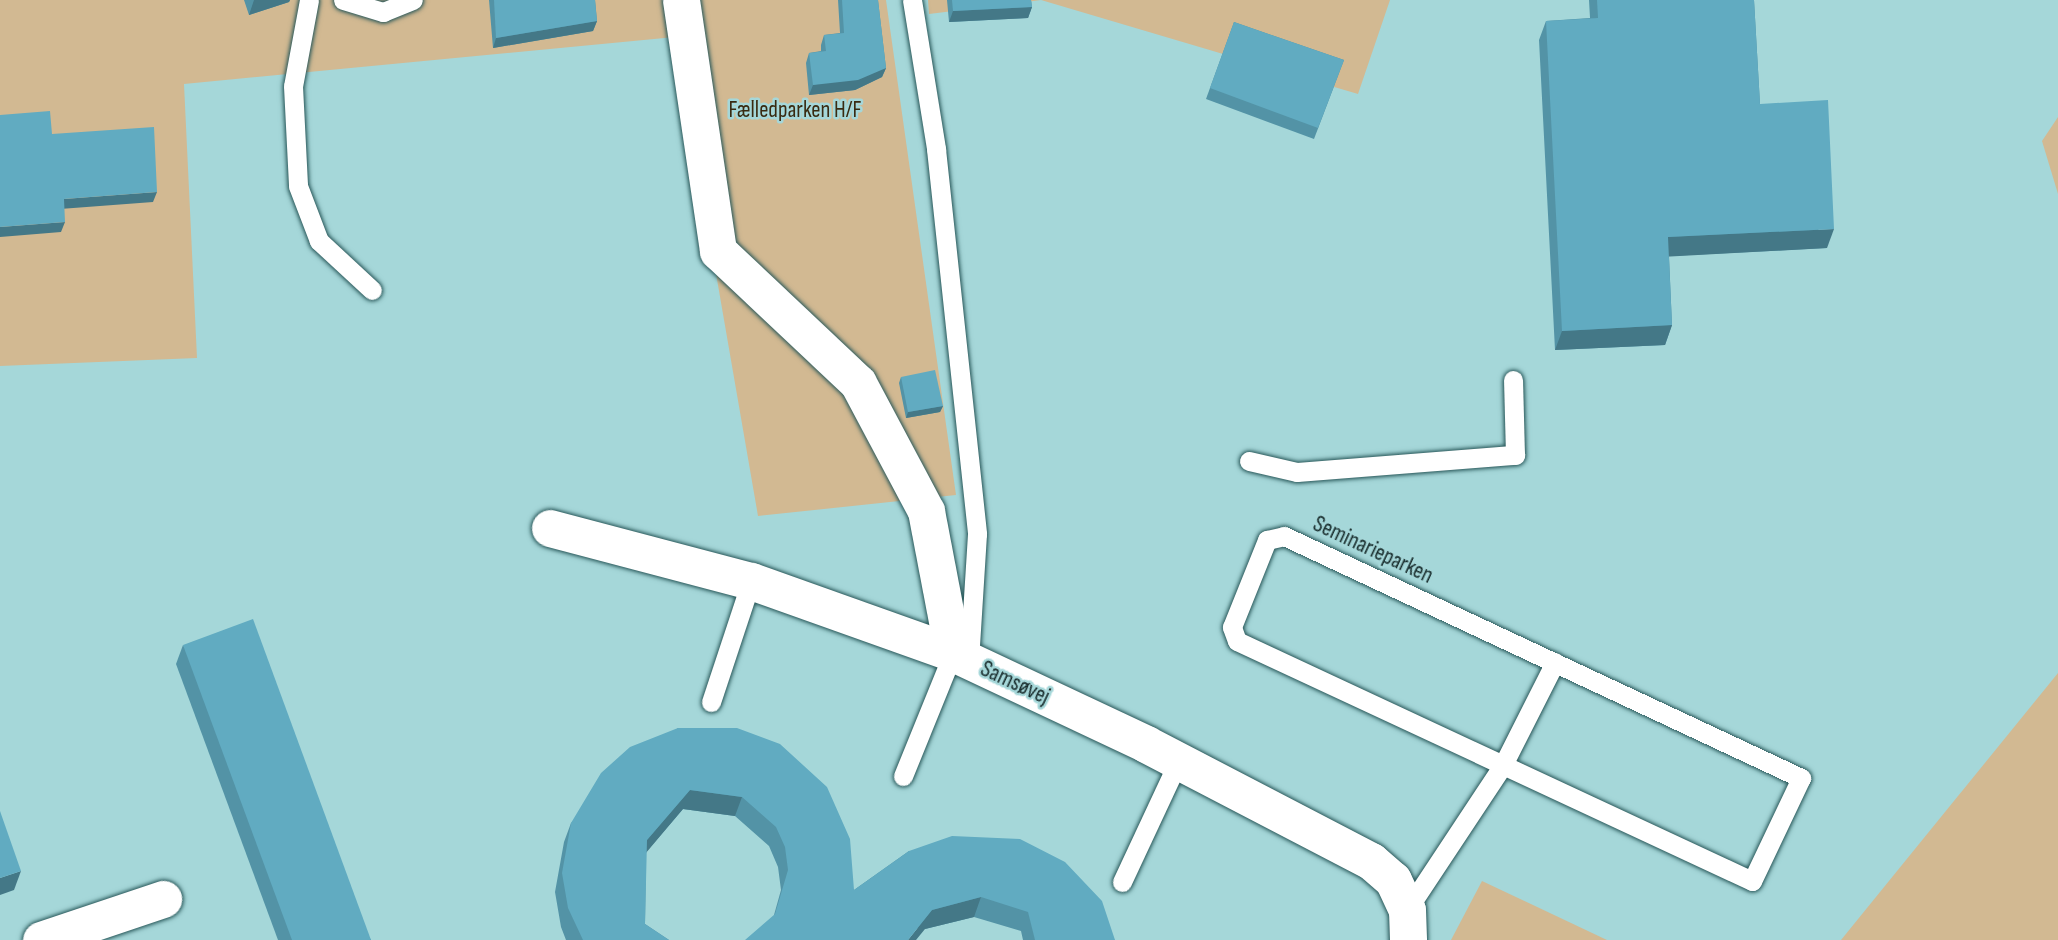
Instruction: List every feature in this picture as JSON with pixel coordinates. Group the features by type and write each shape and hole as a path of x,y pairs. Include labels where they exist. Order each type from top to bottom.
{"street":[{"path":"681,0 718,251 858,383 926,511 961,657"},
{"name":"Samsøvej","path":"550,528 751,581 961,657 1179,760 1371,861 1393,880 1408,925"},
{"path":"41,940 163,898"}],"lane":[{"path":"309,0 293,86 300,195 319,240 372,290"},
{"path":"343,0 383,12 413,0"},
{"path":"902,776 961,657 977,534 936,149 912,0"},
{"path":"1249,461 1297,472 1515,455 1513,380"},
{"name":"Seminarieparken","path":"1284,536 1555,662 1801,778 1752,881 1237,641 1232,627 1267,540 1284,536"},
{"path":"711,702 751,581"},
{"path":"1408,925 1503,765 1555,662"},
{"path":"1122,882 1179,760"}],"green space":[{"name":"Fælledparken H/F","path":"0,0 886,0 956,495 758,516 675,37 184,84 197,358 0,366"},
{"path":"928,0 1041,0 929,14"},
{"path":"1041,0 1390,0 1358,94"},
{"path":"2058,117 2058,194 2042,141"},
{"path":"2058,673 2058,940 1841,940"},
{"path":"1482,881 1607,940 1451,940"}],"building":[{"path":"494,0 595,0 597,21 496,38"},
{"path":"842,0 878,0 886,68 858,80 813,85 809,53 826,51 824,35 844,33"},
{"path":"952,0 1031,0 1032,7 953,11"},
{"path":"1597,0 1754,0 1760,104 1828,100 1834,229 1668,237 1672,325 1562,331 1546,21 1598,18"},
{"path":"1234,22 1344,60 1318,128 1210,88"},
{"path":"50,111 52,134 154,127 157,192 64,199 65,222 0,227 0,115"},
{"path":"935,370 943,406 908,412 901,377"},
{"path":"253,619 371,940 292,940 183,645"},
{"path":"678,728 737,728 780,744 827,787 850,839 854,890 909,851 952,836 1020,839 1065,862 1102,901 1115,940 1035,940 1028,912 981,897 932,910 908,940 745,940 775,914 788,870 785,847 776,827 742,797 690,790 647,840 645,924 669,940 583,940 568,908 562,873 571,823 601,773 630,747"},
{"path":"0,811 21,871 0,878"}]}
